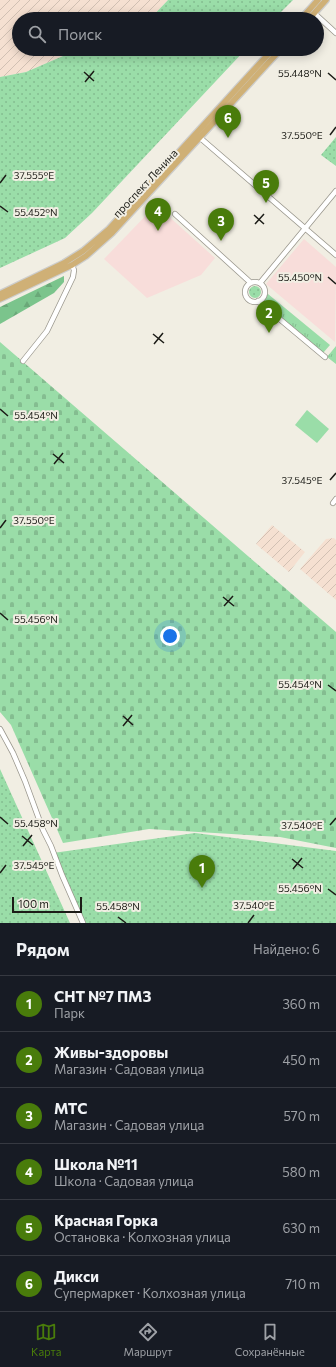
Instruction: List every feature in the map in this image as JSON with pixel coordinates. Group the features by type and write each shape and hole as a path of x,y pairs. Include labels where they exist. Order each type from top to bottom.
{"main road":[{"path":"307,12 318,0"},
{"path":"315,12 326,0"},
{"name":"проспект Ленина","path":"0,299 72,265 86,256 112,233 267,56"},
{"name":"проспект Ленина","path":"0,294 64,263 83,251 109,229 274,56"}],"street":[{"path":"324,22 336,33"},
{"path":"198,136 336,255"},
{"path":"260,283 336,192"},
{"path":"175,214 251,283"},
{"path":"23,361 47,331 73,277 74,270 72,265"},
{"path":"258,301 263,297 265,292 263,285 257,282 251,283 246,288 246,294 249,299 258,301 325,357"},
{"path":"0,729 13,753 25,781 43,830 83,923"}],"shaded area":[{"path":"0,0 168,0 157,12 12,12 12,56 63,56 26,72 0,77"},
{"path":"156,205 215,258 201,275 147,298 104,259"},
{"path":"304,239 336,267 335,342 266,284"},
{"path":"272,525 305,552 289,572 256,544"},
{"path":"334,538 336,540 336,600 300,569 326,539"}],"green space":[{"path":"168,0 293,0 281,12 157,12"},
{"path":"63,56 239,56 92,213 65,238 0,268 0,77 26,72"},
{"path":"336,137 336,166 321,155"},
{"path":"64,276 64,282 54,293 0,324 0,307"},
{"path":"253,286 257,286 261,292 257,298 253,298 249,294 249,290"},
{"path":"268,294 330,345 323,353 262,302"},
{"path":"0,342 336,632 336,848 280,837 149,829 63,843 11,725 0,712"},
{"path":"336,346 336,364 327,357"},
{"path":"307,410 329,429 317,443 295,425"},
{"path":"0,769 70,923 0,923"},
{"path":"195,833 336,851 336,923 81,923 53,853"}],"place":[{"name":"Дикси","path":"228,138"},
{"name":"Красная Горка","path":"266,203"},
{"name":"Школа №11","path":"158,231"},
{"name":"МТС","path":"221,241"},
{"name":"Живы-здоровы","path":"269,333"},
{"name":"СНТ №7 ПМЗ","path":"202,888"}]}
